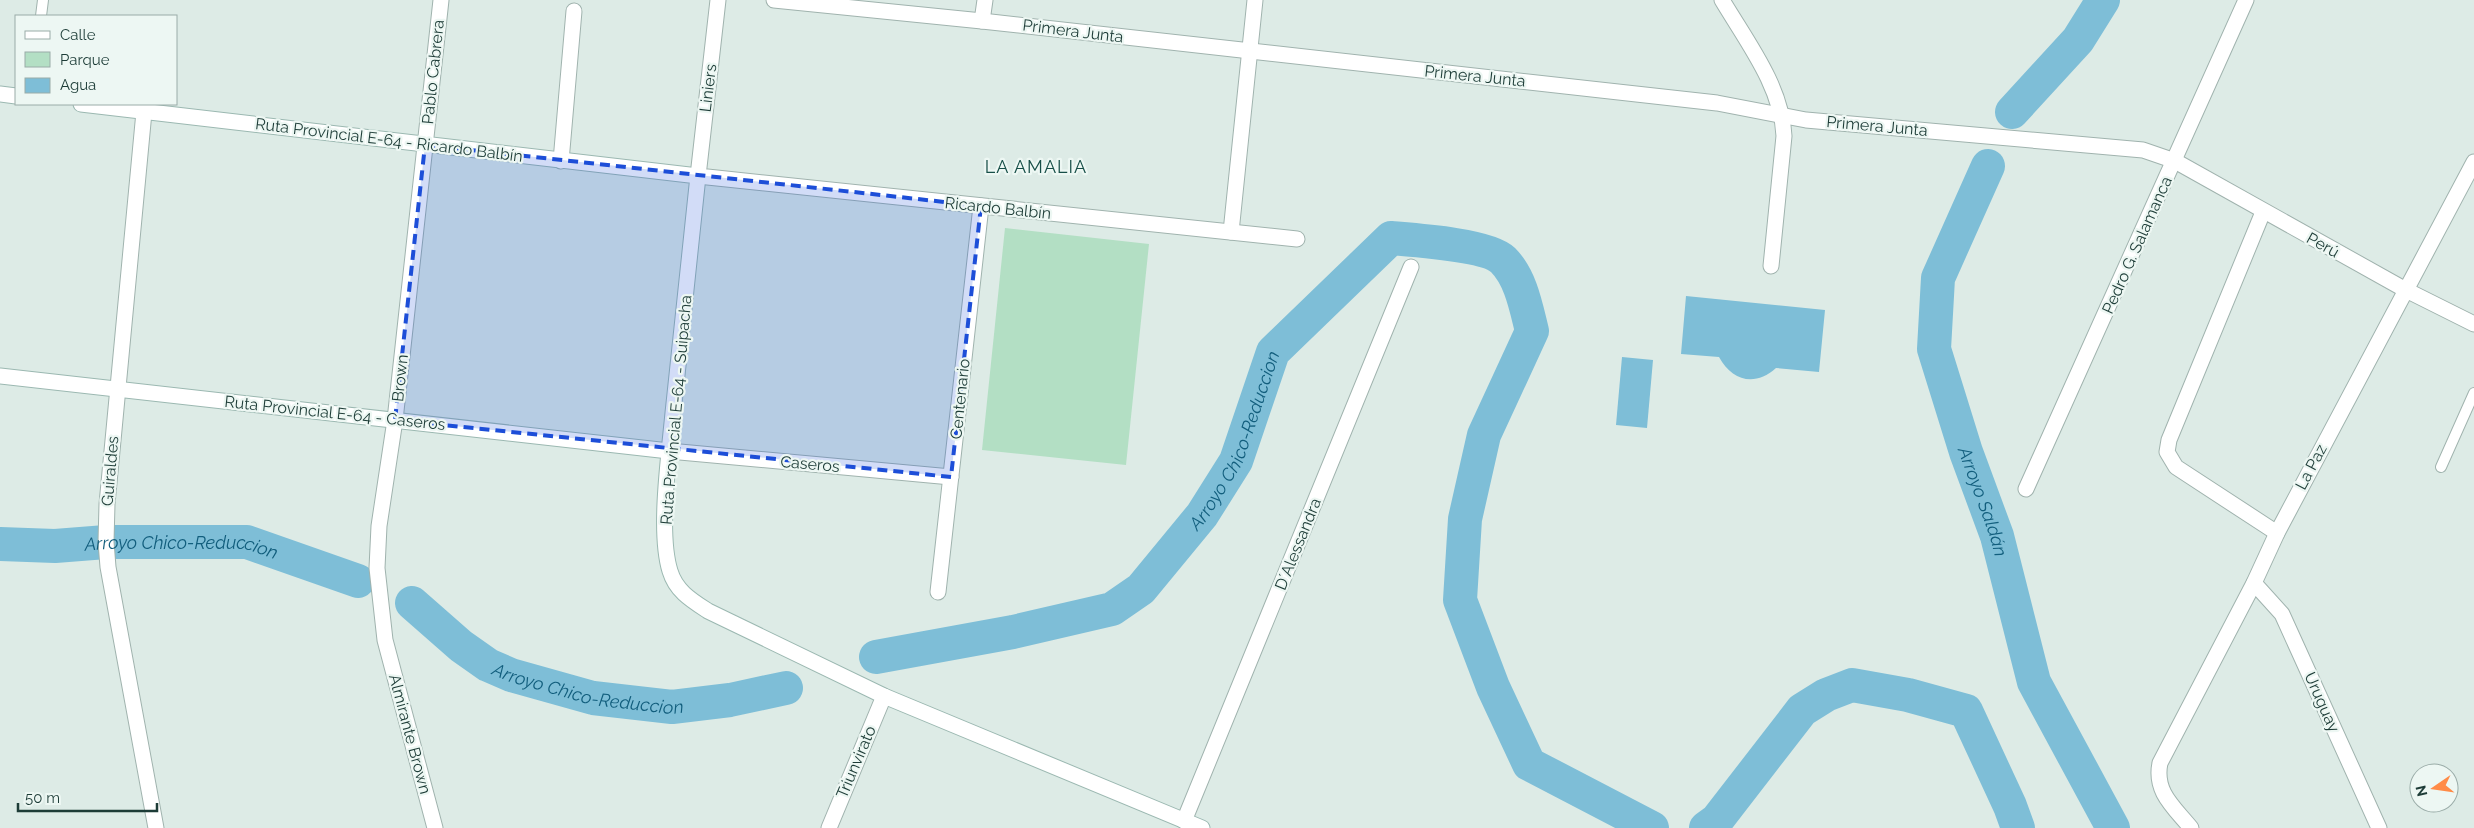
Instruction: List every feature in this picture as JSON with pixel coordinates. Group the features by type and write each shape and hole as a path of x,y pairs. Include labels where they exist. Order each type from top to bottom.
{"street":[{"name":"Pablo Cabrera","path":"425,144 441,0"},
{"name":"Liniers","path":"698,176 718,0"},
{"name":"Primera Junta","path":"774,0 982,20 1250,52 1717,102 1784,116 2143,150 2175,161"},
{"path":"982,20 986,0"},
{"path":"1231,232 1255,0"},
{"path":"1722,0 1777,96 1784,116 1784,136 1771,266"},
{"name":"Pedro G. Salamanca","path":"2026,489 2246,0"},
{"path":"561,161 574,11"},
{"path":"0,94 15,96"},
{"name":"Ruta Provincial E-64 - Ricardo Balbín","path":"89,105 698,176"},
{"name":"Guiraldes","path":"144,112 117,388 107,504 106,550 156,828"},
{"name":"Brown","path":"385,640 377,568 379,526 395,420 425,144"},
{"name":"Perú","path":"2175,161 2263,212 2404,289 2474,324"},
{"name":"La Paz","path":"2191,828 2160,788 2157,777 2160,763 2404,289 2474,162"},
{"name":"Ricardo Balbín","path":"698,176 1297,239"},
{"name":"Ruta Provincial E-64 - Suipacha","path":"698,176 670,451 664,531 666,553 676,586 685,596 708,611 884,696 1202,828"},
{"name":"Centenario","path":"938,592 981,206"},
{"path":"2263,212 2168,440 2167,452 2176,467 2277,533"},
{"name":"D´Alessandra","path":"1184,821 1411,267"},
{"name":"Ruta Provincial E-64 - Caseros","path":"0,376 670,451"},
{"name":"Caseros","path":"670,451 951,477"},
{"name":"Uruguay","path":"2254,583 2282,614 2379,828"},
{"name":"Almirante Brown","path":"385,640 435,828"},
{"name":"Triunvirato","path":"828,828 884,696"}],"lane":[{"path":"41,15 43,0"},
{"path":"2441,467 2474,393"}],"highlighted area":[{"path":"425,145 981,206 951,477 395,420"}],"green space":[{"path":"1005,228 1149,244 1126,465 982,450"}],"water":[{"path":"1686,296 1825,310 1819,372 1776,368 1760,378 1744,379 1730,372 1719,357 1681,354"},
{"path":"1622,357 1653,360 1647,428 1616,425"}],"waterway":[{"name":"Arroyo Saldán","path":"2012,112 2078,40 2103,0"},
{"name":"Arroyo Saldán","path":"1988,166 1938,278 1934,349 1966,452 1997,536 2034,682 2113,828"},
{"name":"Arroyo Chico-Reduccion","path":"876,657 1013,632 1112,609 1141,589 1202,515 1236,461 1273,352 1391,238 1467,247 1495,255 1509,267 1519,284 1532,331 1484,435 1465,519 1460,600 1493,687 1529,764 1652,828"},
{"name":"Arroyo Chico-Reduccion","path":"0,544 55,546 106,542 247,542 358,581"},
{"name":"Arroyo Chico-Reduccion","path":"412,603 461,646 488,665 511,675 593,698 672,707 730,700 786,688"},
{"name":"Arroyo Chico-Reduccion","path":"1706,828 1717,820 1802,710 1826,695 1852,685 1908,695 1966,711 2010,806 2018,828"}],"district":[{"name":"LA AMALIA","path":"1036,166"}]}
